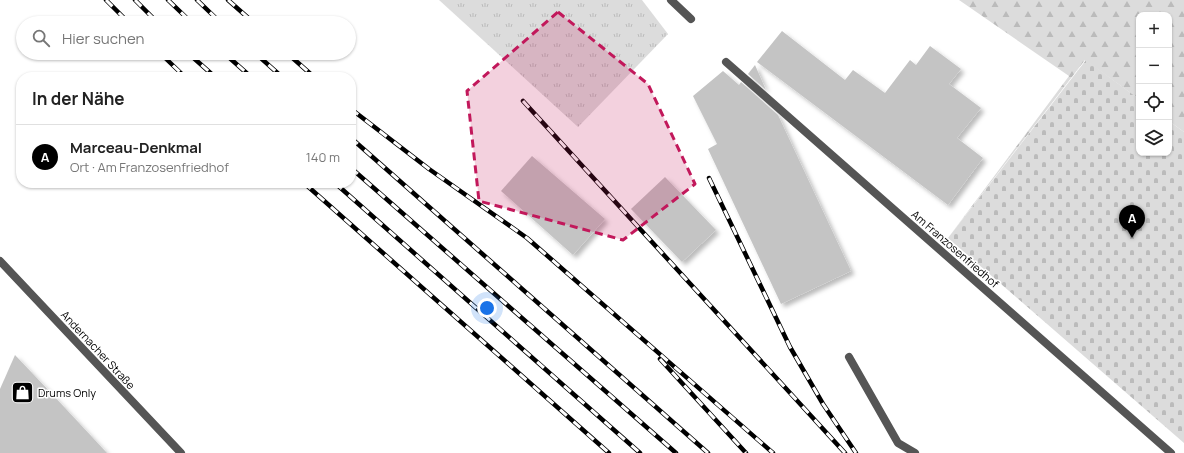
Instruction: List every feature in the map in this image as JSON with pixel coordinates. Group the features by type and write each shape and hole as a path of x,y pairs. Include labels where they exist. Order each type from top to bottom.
{"street":[{"path":"671,0 691,19"},
{"name":"Am Franzosenfriedhof","path":"726,62 1171,453"},
{"name":"Andernacher Straße","path":"0,261 181,453"},
{"path":"849,357 898,444 915,453"}],"highlighted area":[{"path":"558,12 648,84 695,184 623,240 479,201 467,91"}],"green space":[{"path":"439,0 642,0 668,34 578,127"},
{"path":"959,0 1184,0 1184,132 1172,123 1172,12 1136,12 1136,97 1085,60 948,238 1069,76"},
{"path":"1086,60 1136,97 1136,156 1172,156 1172,123 1184,132 1184,443 948,238"}],"building":[{"path":"782,31 845,80 853,70 885,93 910,60 916,65 930,46 961,69 949,84 981,108 957,138 983,158 948,205 757,62"},
{"path":"755,65 766,90 748,74"},
{"path":"723,71 739,85 741,82 778,115 851,271 781,304 708,149 717,144 693,96"},
{"path":"532,156 605,219 573,255 501,191"},
{"path":"665,177 716,230 682,262 631,209"},
{"path":"15,355 107,453 0,453 0,389"}],"railway":[{"path":"106,0 122,16"},
{"path":"135,0 151,16"},
{"path":"168,0 185,16"},
{"path":"197,0 214,16"},
{"path":"228,0 246,16"},
{"path":"167,60 180,72"},
{"path":"196,60 209,72"},
{"path":"232,60 245,72"},
{"path":"263,60 276,72"},
{"path":"295,60 308,72"},
{"path":"523,101 845,453"},
{"path":"356,113 429,169 527,238 773,453"},
{"path":"356,142 708,453"},
{"path":"356,172 676,453"},
{"path":"709,178 790,347 823,404 856,453"},
{"path":"310,188 609,453"},
{"path":"341,188 640,453"},
{"path":"660,359 746,453"}],"place":[{"name":"Marceau-Denkmal","path":"1132,238"},
{"name":"Drums Only","path":"22,393"}]}
